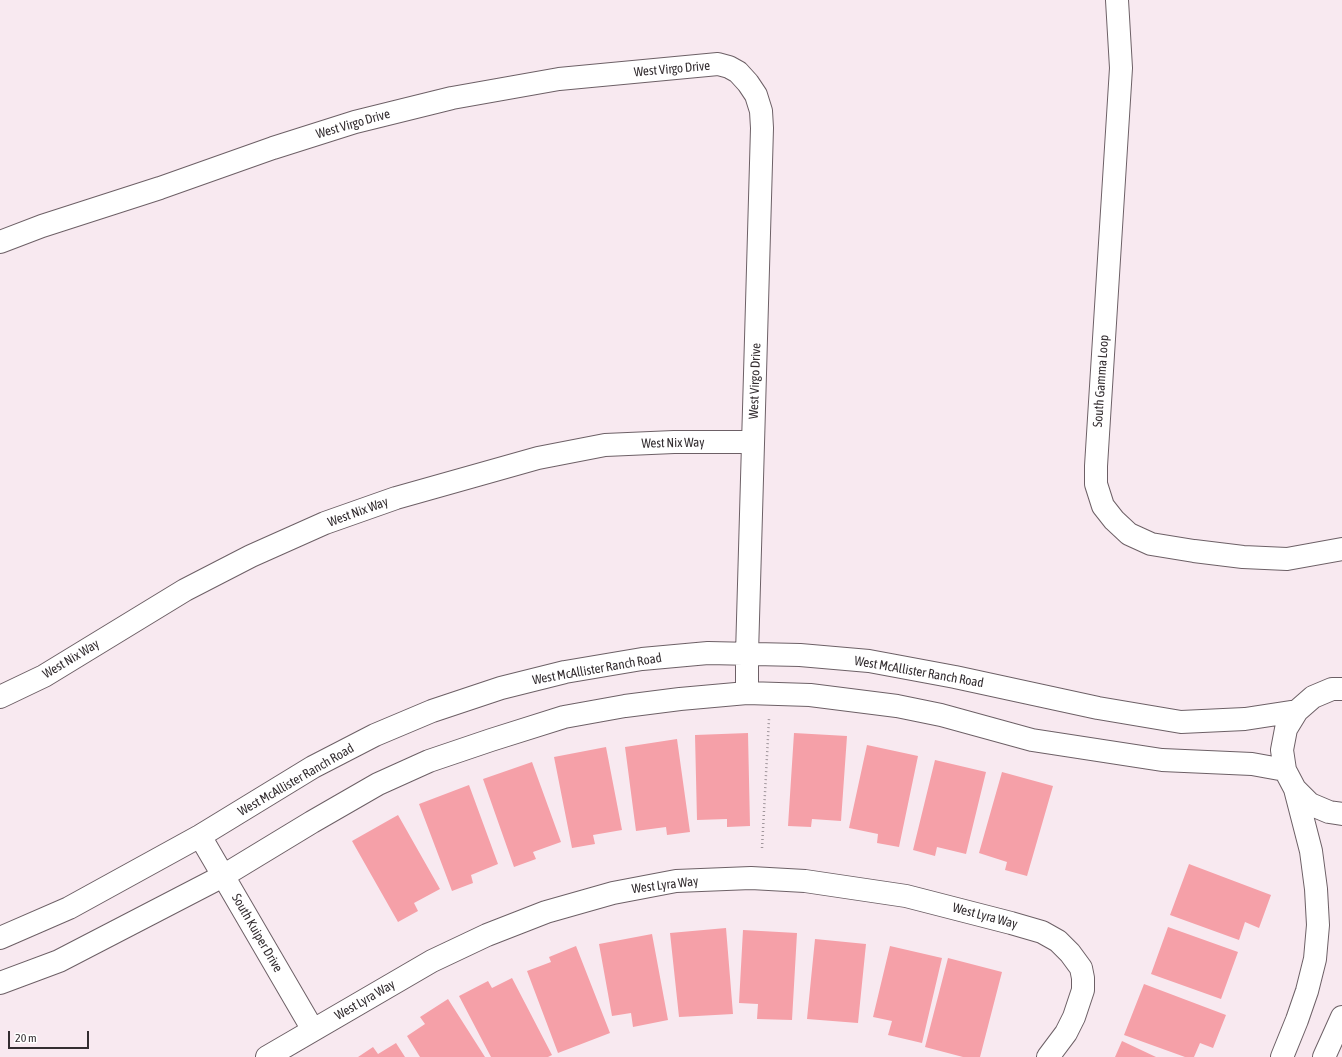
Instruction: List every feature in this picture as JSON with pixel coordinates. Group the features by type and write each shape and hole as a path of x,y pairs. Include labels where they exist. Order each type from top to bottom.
{"street":[{"name":"South Gamma Loop","path":"1116,0 1121,68 1096,466 1096,484 1103,506 1114,520 1129,534 1151,544 1243,557 1286,559 1342,549"},
{"name":"West Virgo Drive","path":"0,242 42,226 160,188 273,148 355,122 452,98 559,79 718,64 729,67 738,72 756,95 761,111 762,128 747,693"},
{"name":"West Nix Way","path":"0,697 44,676 185,590 251,556 325,523 396,498 538,458 605,445 674,442 753,442"},
{"name":"West McAllister Ranch Road","path":"0,938 69,908 200,836 314,767 375,735 432,711 501,688 565,672 642,658 708,653 800,655 869,661 955,677 1098,708 1181,722 1245,719 1297,711"},
{"path":"1282,1057 1307,991 1315,959 1318,925 1316,889 1311,851 1282,750 1286,729 1297,711 1312,697 1332,690 1342,689"},
{"path":"0,983 59,961 223,876 378,784 429,761 564,718 625,706 680,699 747,693 810,695 897,706 941,715 1032,740 1162,760 1252,764 1290,780 1310,804 1329,812 1342,814"},
{"name":"South Kuiper Drive","path":"200,836 313,1030"},
{"name":"West Lyra Way","path":"267,1057 432,961 487,934 546,912 613,892 676,881 751,878 805,881 906,896 1042,932 1058,941 1070,953 1081,968 1083,990 1080,1002 1066,1034 1048,1057"},
{"path":"1324,1057 1342,1017"}],"path":[{"path":"762,848 769,719"}],"building":[{"path":"748,733 750,826 727,827 727,819 697,820 695,735"},
{"path":"794,733 847,736 841,821 812,819 811,827 788,826"},
{"path":"677,739 690,832 667,835 666,827 636,831 625,747"},
{"path":"867,745 918,756 899,847 877,843 878,834 849,828"},
{"path":"606,747 622,830 593,835 595,844 572,848 554,757"},
{"path":"935,760 986,772 966,854 937,847 935,856 913,850"},
{"path":"532,762 561,842 533,852 536,859 514,867 483,779"},
{"path":"1002,772 1053,786 1027,876 1005,870 1007,862 979,853"},
{"path":"469,785 498,864 471,875 473,883 452,891 419,804"},
{"path":"398,815 440,889 414,903 418,911 398,922 352,841"},
{"path":"1189,864 1271,895 1259,928 1245,922 1239,940 1170,915"},
{"path":"1168,927 1238,952 1221,999 1151,974"},
{"path":"726,928 733,1014 679,1017 670,933"},
{"path":"743,930 797,933 792,1020 757,1019 758,1004 739,1003"},
{"path":"652,934 668,1020 633,1027 631,1013 612,1016 599,944"},
{"path":"815,939 866,944 858,1023 807,1019"},
{"path":"576,946 610,1033 558,1053 527,971 551,962 549,957"},
{"path":"890,946 942,958 922,1043 888,1035 892,1021 873,1017"},
{"path":"948,958 1002,972 980,1057 963,1057 925,1047"},
{"path":"512,978 552,1055 548,1057 491,1057 459,996 488,981 492,988"},
{"path":"1144,984 1226,1015 1213,1048 1200,1043 1194,1057 1185,1057 1124,1035"},
{"path":"448,999 485,1057 420,1057 407,1036 425,1024 420,1017"},
{"path":"1122,1041 1156,1057 1115,1057"},
{"path":"396,1043 405,1057 358,1057 373,1047 378,1054"}]}
